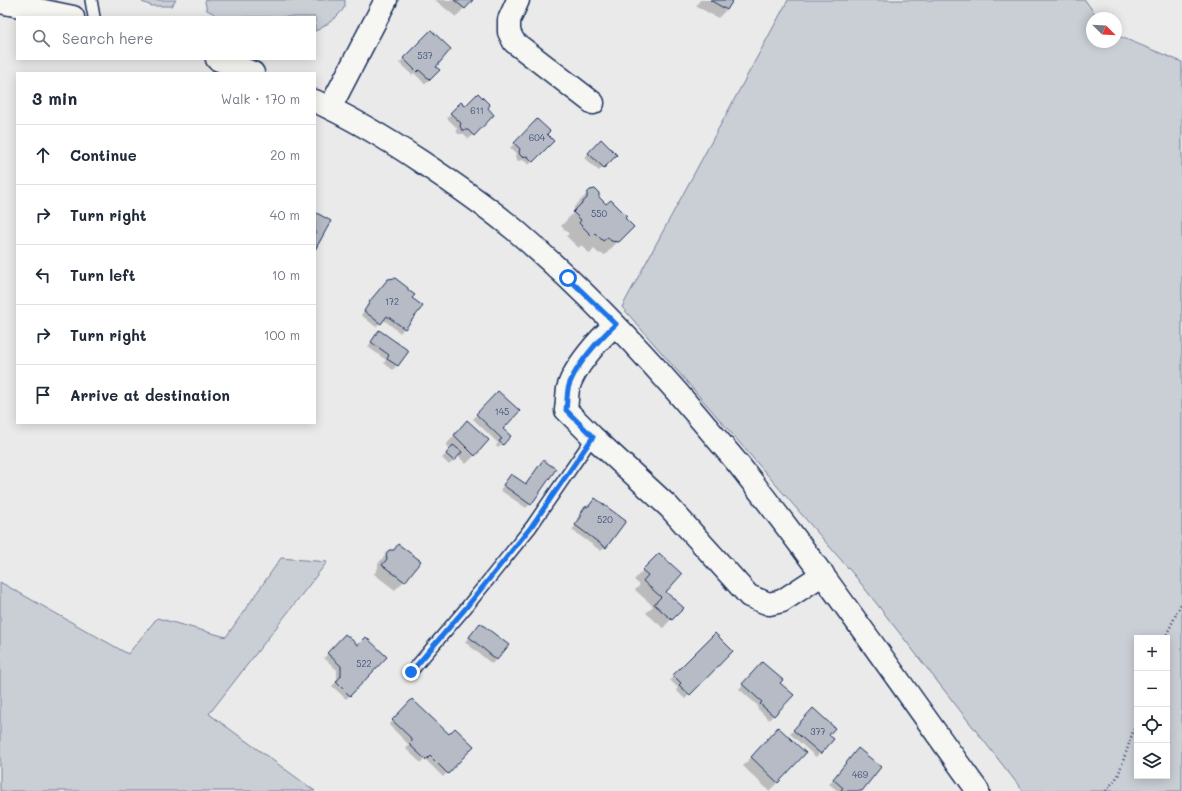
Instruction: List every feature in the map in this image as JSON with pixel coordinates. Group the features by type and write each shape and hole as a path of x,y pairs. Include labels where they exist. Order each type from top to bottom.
{"street":[{"path":"386,0 323,105 394,144 453,182 514,230 568,278 616,324 663,376 738,464 823,574 978,791"},
{"path":"518,0 509,20 509,32 514,42 593,104"},
{"path":"0,2 68,16"},
{"path":"220,60 250,72"},
{"path":"616,324 607,332 579,365 568,388 566,410 669,507 749,596 769,604 782,600 823,574"}],"lane":[{"path":"91,0 94,16"},
{"path":"411,672 465,609 531,527 593,437"}],"path":[{"path":"1166,635 1182,602"},
{"path":"1106,791 1118,776 1134,729"}],"shaded area":[{"path":"144,0 176,0 172,6 152,6 142,2"},
{"path":"206,0 345,0 345,6 332,21 316,30 316,16 216,16 207,10"},
{"path":"788,0 1085,0 1094,12 1086,12 1086,48 1122,48 1122,37 1182,62 1182,791 1023,791 855,576 622,307"},
{"path":"281,558 327,562 209,714 315,791 0,791 0,582 128,654 157,618 226,637"}],"building":[{"path":"454,0 473,0 465,9"},
{"path":"710,0 733,0 727,10"},
{"path":"431,30 451,49 436,67 440,70 430,80 419,70 417,72 403,58"},
{"path":"478,93 490,105 488,108 494,115 474,136 468,130 462,130 460,126 461,123 450,113 461,102 465,106"},
{"path":"537,119 550,131 547,134 554,141 533,162 527,156 522,157 520,155 520,149 514,143"},
{"path":"601,139 617,155 604,168 588,153"},
{"path":"595,189 599,193 599,197 606,204 611,200 627,216 625,218 634,227 619,242 611,241 608,237 603,241 595,233 592,236 579,223 581,220 573,212 587,198 587,193 590,190"},
{"path":"316,213 331,221 316,248"},
{"path":"395,278 415,295 412,298 423,306 405,329 387,316 381,324 364,311 369,302 388,279"},
{"path":"379,330 409,351 398,366 387,359 389,355 371,342"},
{"path":"498,391 520,411 503,429 511,436 503,445 499,441 502,439 476,414"},
{"path":"467,420 489,440 475,456 454,435"},
{"path":"453,445 462,452 454,461 446,454"},
{"path":"543,460 556,469 531,505 503,485 511,474 526,484"},
{"path":"595,498 626,521 606,548 575,525 581,517 581,513 585,507 589,506"},
{"path":"398,544 421,561 405,582 382,565 387,559 386,554 389,550 394,550"},
{"path":"659,553 682,574 666,592 684,608 672,620 654,604 661,597 643,581 648,575 642,570"},
{"path":"480,623 509,645 497,660 469,637"},
{"path":"715,633 733,651 690,695 679,685 681,683 673,675"},
{"path":"345,634 358,645 366,637 387,657 350,696 336,682 341,676 341,666 327,653"},
{"path":"762,662 783,680 780,683 794,695 774,716 760,704 762,702 742,684"},
{"path":"412,699 449,734 455,728 474,746 448,774 430,756 426,760 409,744 413,740 392,720"},
{"path":"813,708 835,728 829,735 834,739 821,754 793,730"},
{"path":"778,727 806,753 778,783 751,757"},
{"path":"858,748 881,767 862,791 840,791 843,788 833,779"}],"route":[{"path":"411,672 465,609 531,527 593,437 566,410 568,388 579,365 607,332 616,324 568,278"}]}
